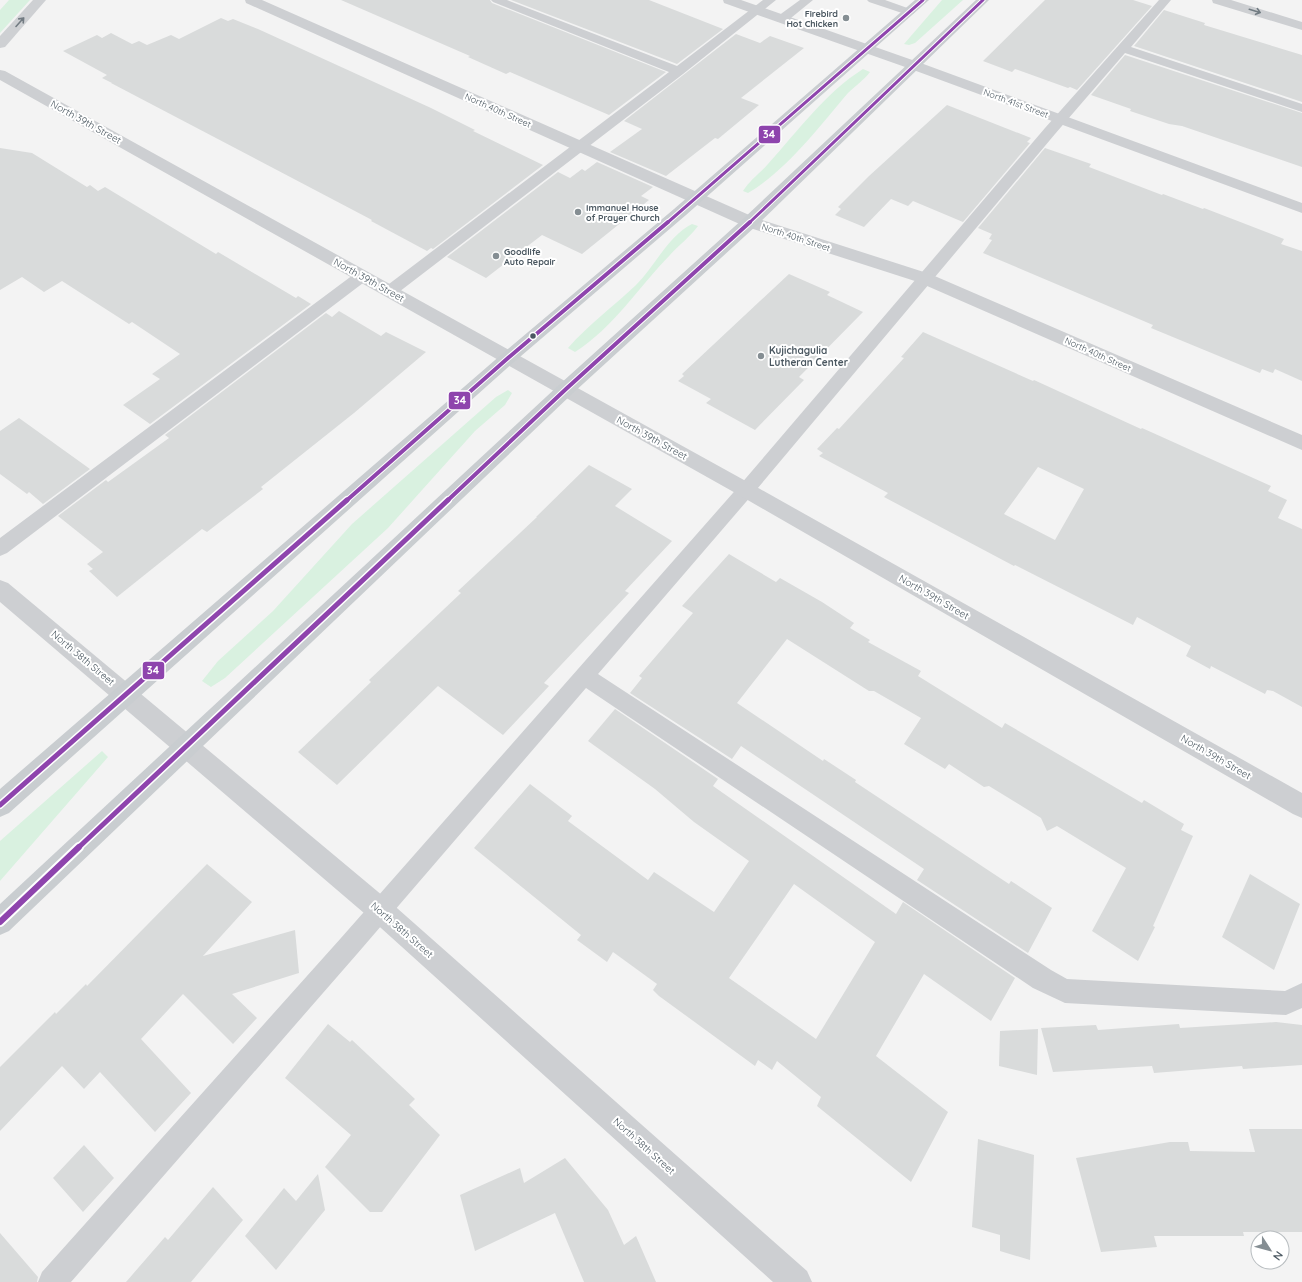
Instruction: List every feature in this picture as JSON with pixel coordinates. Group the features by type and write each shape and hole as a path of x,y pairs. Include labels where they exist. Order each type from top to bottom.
{"main road":[{"path":"0,805 127,695 508,358 696,198 923,0"},
{"path":"0,922 566,389 750,222 983,0"}],"street":[{"path":"0,44 40,0"},
{"name":"North 40th Street","path":"251,0 750,222 924,278 1302,443"},
{"name":"North 41st Street","path":"729,0 1302,208"},
{"path":"1218,0 1302,26"},
{"name":"North 39th Street","path":"0,74 746,490 1302,806"},
{"name":"North 38th Street","path":"0,589 127,695 186,748 380,910 796,1282"}],"lane":[{"path":"497,0 679,71"},
{"path":"390,292 770,0"},
{"path":"782,19 807,0"},
{"path":"873,0 909,12"},
{"path":"52,1282 380,910 746,490 924,278 1060,119 1165,0"},
{"path":"1123,48 1302,108"},
{"path":"0,548 362,276"},
{"path":"584,676 1042,979 1065,991 1286,1003 1302,995"}],"green space":[{"path":"9,0 30,0 0,33 0,10"},
{"path":"942,0 963,0 915,43 909,45 904,44"},
{"path":"863,69 870,72 848,93 802,147 763,183 748,193 743,191 824,101 836,89"},
{"path":"692,224 698,226 692,234 673,251 602,331 575,352 568,348 593,323 636,285 676,236 683,229"},
{"path":"508,390 512,393 505,405 475,431 388,528 225,678 211,687 202,681 218,661 273,611 352,524 496,397"},
{"path":"102,751 108,757 0,881 0,841"}],"building":[{"path":"341,0 490,0 492,3 666,72 609,115 510,72 506,74 468,57 470,56"},
{"path":"511,0 649,0 723,29 677,64"},
{"path":"1045,0 1133,0 1152,6 1077,90 1015,69 1012,72 983,61"},
{"path":"1164,10 1205,23 1204,25 1302,55 1302,102 1134,46"},
{"path":"221,18 228,21 233,19 258,29 431,108 475,130 473,131 543,165 433,249 431,248 427,251 371,221 372,220 111,83 102,78 107,75 63,51 97,35 102,38 111,33 132,44 139,41 147,45 171,35 179,39"},
{"path":"736,34 760,43 770,36 804,48 741,98 759,105 718,139 715,138 666,176 610,152 642,129 624,121"},
{"path":"1125,55 1302,113 1302,167 1182,126 1169,124 1130,111 1131,109 1091,95"},
{"path":"947,105 1031,138 1027,142 1030,143 963,222 913,201 908,206 891,199 864,227 835,215 841,209 838,207 869,176"},
{"path":"0,148 32,153 87,187 90,185 98,191 105,187 216,254 218,252 296,298 298,296 311,304 150,424 123,405 160,379 152,374 180,354 132,322 129,324 62,281 44,292 22,277 0,290"},
{"path":"1045,148 1091,164 1089,167 1162,195 1163,194 1203,209 1204,208 1284,239 1281,244 1302,251 1302,381 1275,369 1273,373 1262,369 1260,373 1151,328 1153,325 983,253 992,240 989,239 992,234 978,228"},
{"path":"597,162 653,187 641,196 649,200 582,254 542,235 486,278 447,257 558,172 570,178 582,169 585,171"},
{"name":"Kujichagulia Lutheran Center","path":"789,274 830,292 827,295 863,312 799,377 804,380 755,430 706,403 711,399 678,381 684,376 682,374"},
{"path":"339,311 381,336 386,332 426,352 354,413 261,487 263,489 207,532 202,529 117,597 89,571 93,569 87,564 103,552 58,516 106,480 108,482 169,438 165,435 326,313 332,317"},
{"path":"923,332 1271,486 1268,491 1287,500 1278,518 1302,529 1302,707 1273,691 1267,690 1265,694 1211,666 1210,669 1186,656 1191,646 1137,617 1133,625 1015,565 1014,566 884,497 888,493 819,456 823,453 817,449 837,428 839,429 904,358 901,357","holes":["1038,467 1084,489 1055,540 1004,514"]},
{"path":"19,418 90,469 43,504 29,492 27,494 0,474 0,431"},
{"path":"589,465 632,489 615,506 672,541 625,591 629,593 544,683 549,686 503,735 438,686 337,785 298,752 371,682 369,680 461,593 458,591 537,517"},
{"path":"729,554 776,582 780,578 822,602 854,623 850,628 870,640 868,642 921,671 918,676 1002,728 1005,723 1142,803 1144,800 1184,824 1181,830 1193,836 1153,926 1155,927 1138,961 1092,931 1126,868 1057,826 1047,831 1041,818 989,786 984,787 949,764 945,769 904,744 921,718 874,691 869,691 787,639 737,703 823,761 824,759 856,780 855,782 1009,884 1011,881 1052,908 1028,953 917,880 924,869 741,746 732,759 630,693 642,678 639,676 693,613 682,606"},
{"path":"615,709 718,779 713,786 896,914 903,902 1015,978 991,1021 924,974 876,1056 948,1112 911,1182 817,1106 821,1097 777,1061 772,1070 758,1060 755,1066 659,996 653,990 657,984 613,952 607,962 577,940 581,935 474,848 530,784 572,816 568,821 648,880 654,872 714,912 749,861 694,822 655,789 588,741","holes":["794,884 875,942 816,1039 729,978"]},
{"path":"207,864 252,902 203,956 295,930 299,973 232,994 257,1018 233,1044 183,994 141,1039 191,1093 155,1132 100,1072 84,1089 62,1066 0,1131 0,1067 55,1012 56,1014 86,984 87,986"},
{"path":"1250,874 1300,904 1274,970 1222,937"},
{"path":"1276,1022 1302,1025 1302,1065 1243,1069 1242,1066 1154,1073 1152,1066 1053,1072 1041,1028 1096,1025 1098,1030 1179,1024 1180,1028"},
{"path":"328,1024 350,1042 352,1040 415,1099 409,1105 440,1135 382,1212 370,1212 325,1167 351,1135 285,1078"},
{"path":"1038,1029 1037,1075 999,1066 1000,1031"},
{"path":"1249,1129 1302,1129 1302,1232 1290,1232 1290,1230 1250,1230 1250,1232 1243,1232 1244,1236 1154,1236 1157,1247 1101,1252 1076,1158 1170,1142 1188,1142 1190,1151 1255,1152"},
{"path":"978,1139 1034,1155 1030,1260 1000,1251 1000,1235 972,1227"},
{"path":"84,1145 114,1178 83,1212 53,1178"},
{"path":"565,1158 608,1210 624,1245 636,1236 656,1282 584,1282 555,1213 475,1251 460,1195 520,1168 524,1183"},
{"path":"318,1174 325,1210 276,1270 245,1236 284,1188 296,1201"},
{"path":"213,1187 243,1220 191,1282 126,1282 165,1237 168,1240"},
{"path":"0,1233 38,1277 37,1282 0,1282"}],"transit line":[{"name":"34","path":"0,805 508,358 680,212 923,0"},
{"name":"34","path":"0,922 566,389 750,222 983,0"}],"place":[{"name":"Firebird Hot Chicken","path":"846,18"},
{"name":"Immanuel House of Prayer Church","path":"578,212"},
{"name":"Goodlife Auto Repair","path":"496,256"},
{"name":"Kujichagulia Lutheran Center","path":"761,356"}]}
